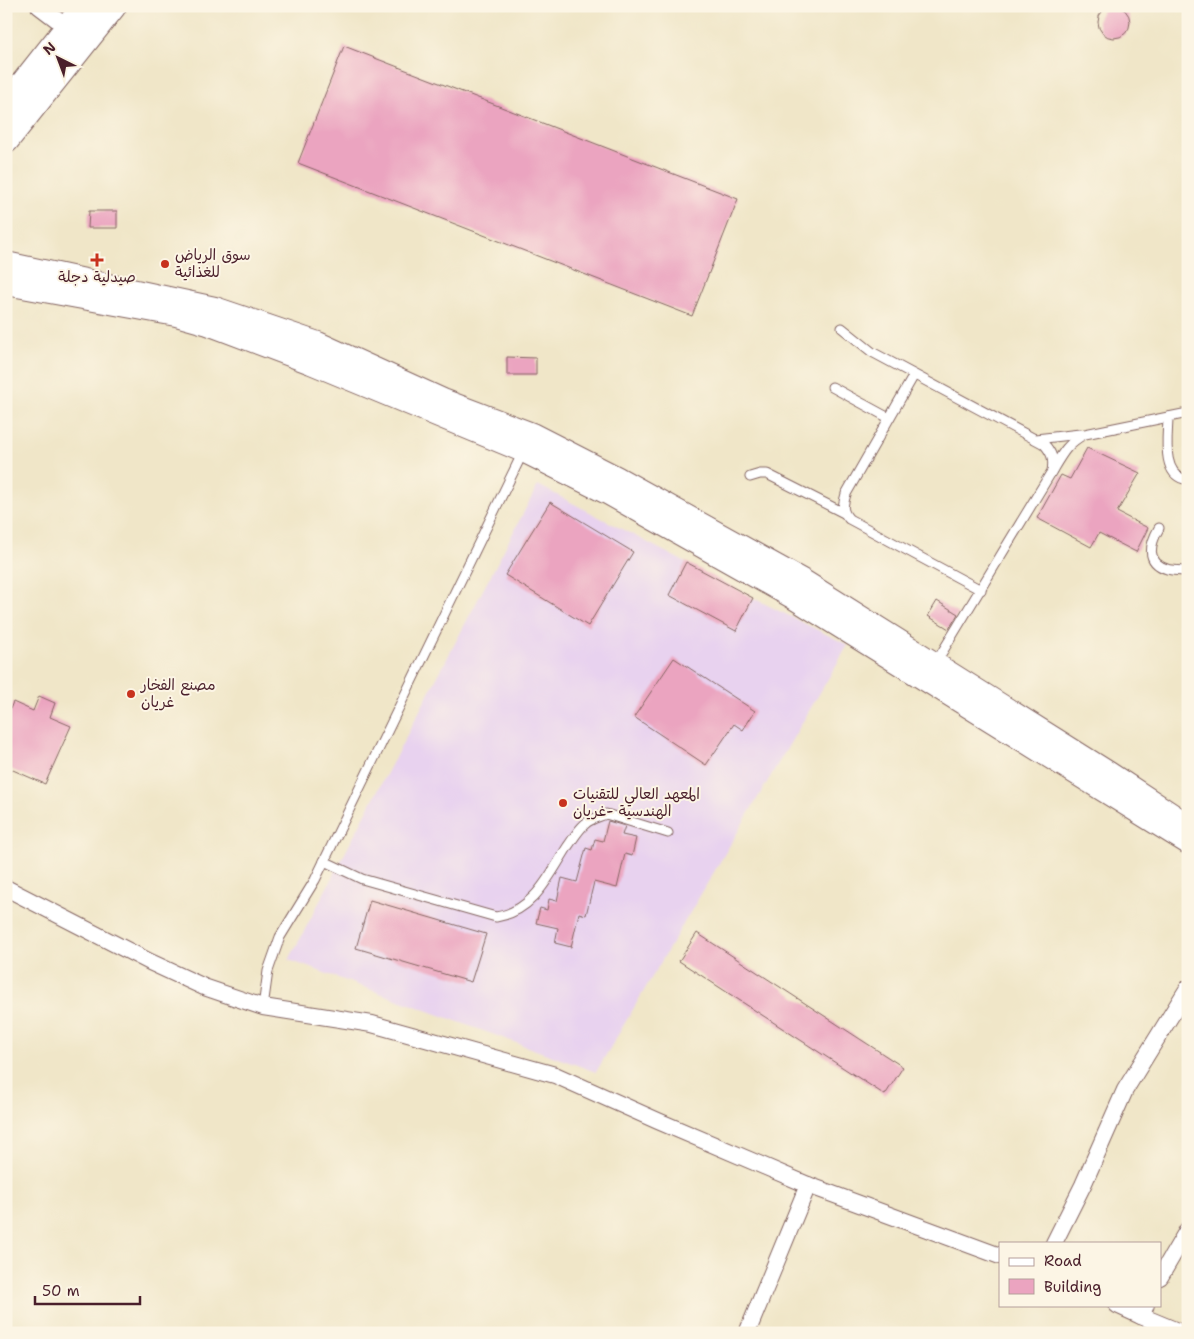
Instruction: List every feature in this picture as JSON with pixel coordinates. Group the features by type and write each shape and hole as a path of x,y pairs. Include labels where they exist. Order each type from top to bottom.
{"main road":[{"path":"6,106 85,6"},
{"path":"6,140 113,6"},
{"path":"6,263 212,316 311,363 440,407 527,442 609,494 792,597 901,654 1184,832"},
{"path":"6,284 176,315 212,316"},
{"path":"901,654 935,664 1109,773 1184,832"}],"street":[{"path":"39,6 68,28"},
{"path":"6,888 159,966 204,986 263,1007 372,1024 556,1075 808,1185 999,1256"},
{"path":"1055,1242 1083,1186 1125,1090 1188,988"},
{"path":"747,1333 808,1185"},
{"path":"1162,1274 1188,1229"},
{"path":"1122,1306 1144,1311 1182,1333"}],"lane":[{"path":"842,328 872,352 1044,444 1052,454 1054,461 1052,471"},
{"path":"844,513 843,506 846,494 914,375"},
{"path":"832,387 889,418"},
{"path":"1036,439 1085,434 1188,413"},
{"path":"1168,417 1168,462 1175,475 1184,479"},
{"path":"935,664 1065,448 1072,441 1085,434"},
{"path":"263,1007 268,971 280,937 315,880 527,442"},
{"path":"750,477 767,474 844,513 849,519 981,590"},
{"path":"1159,528 1150,548 1152,556 1167,569 1188,572"},
{"path":"324,861 362,879 496,917 518,911 530,902 585,823 606,814 668,833"}],"shaded area":[{"name":"المعهد العالي للتقنيات الهندسية -غريان","path":"538,485 753,598 848,645 596,1072 289,960"}],"building":[{"path":"1114,6 1126,10 1130,22 1126,34 1114,38 1102,34 1098,22 1102,10"},
{"path":"344,46 738,199 692,316 298,163"},
{"path":"89,211 117,211 117,228 88,228"},
{"path":"507,357 536,358 536,375 507,375"},
{"path":"1087,448 1140,473 1117,512 1148,528 1136,552 1099,533 1091,547 1037,518 1061,475 1070,479"},
{"path":"550,502 633,552 588,626 505,575"},
{"path":"686,562 753,598 736,631 669,595"},
{"path":"937,601 958,614 949,629 928,616"},
{"path":"674,658 755,711 743,730 734,724 706,765 634,717"},
{"path":"39,696 55,703 50,717 71,726 45,784 6,767 6,718 13,702 33,711"},
{"path":"608,821 625,826 622,835 636,838 632,856 625,854 617,888 594,882 586,915 579,913 571,947 555,943 558,928 536,923 540,908 547,910 549,899 557,901 562,878 577,882 586,848 592,850 595,839 603,841"},
{"path":"370,900 486,934 471,982 356,948"},
{"path":"697,933 903,1067 885,1095 679,961"}],"place":[{"name":"صيدلية دجلة","path":"97,260"},
{"name":"سوق الرياض للغذائية","path":"165,264"},
{"name":"مصنع الفخار غريان","path":"131,694"},
{"name":"المعهد العالي للتقنيات الهندسية -غريان","path":"563,803"}]}
